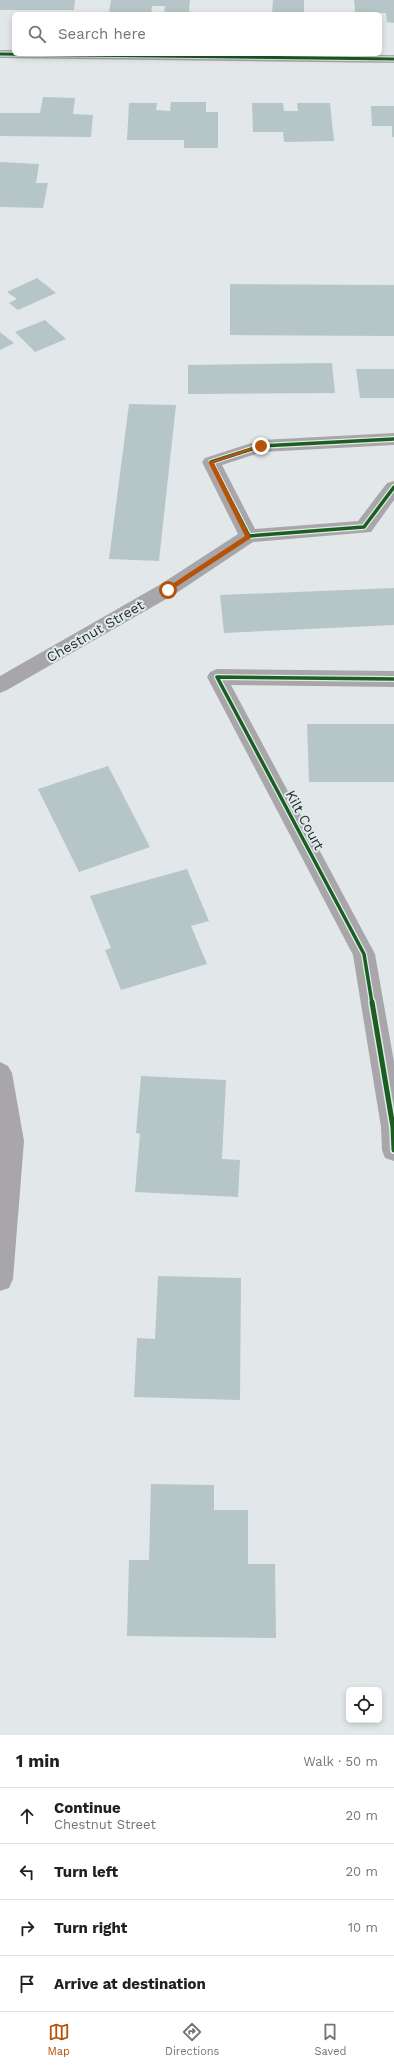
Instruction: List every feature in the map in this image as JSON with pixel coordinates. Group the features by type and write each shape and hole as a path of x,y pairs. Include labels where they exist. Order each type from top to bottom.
{"street":[{"path":"0,54 12,54"},
{"path":"158,56 394,59"},
{"path":"394,439 261,446 211,462 249,536 364,527 394,487"},
{"name":"Chestnut Street","path":"0,685 168,590 249,536"},
{"name":"Kilt Court","path":"394,679 217,677 364,954 393,1127 394,1150"},
{"path":"0,1073 12,1141 0,1279"}],"building":[{"path":"0,0 75,0 74,10 0,10"},
{"path":"111,0 190,0 189,12 164,12 165,6 152,6 151,12 109,12"},
{"path":"273,0 304,0 304,12 272,12"},
{"path":"354,0 394,0 394,23 387,22 386,13 355,12"},
{"path":"43,97 75,98 73,114 93,115 91,137 0,136 0,113 40,113"},
{"path":"171,102 206,102 206,112 218,112 218,148 184,148 184,140 127,140 129,103 157,103 156,110 170,111"},
{"path":"252,103 283,103 284,111 298,111 297,103 330,103 334,141 284,142 283,132 253,132"},
{"path":"371,106 394,106 394,137 392,137 392,126 372,126"},
{"path":"0,162 39,164 36,183 48,183 43,208 0,207"},
{"path":"37,278 56,293 18,310 9,303 17,299 7,292"},
{"path":"230,284 394,285 394,336 230,335"},
{"path":"45,320 66,339 35,352 15,332"},
{"path":"0,332 14,343 0,350"},
{"path":"332,363 335,393 188,394 188,365"},
{"path":"356,369 394,369 394,398 360,398"},
{"path":"129,404 176,405 159,561 109,559"},
{"path":"394,588 394,625 224,633 220,595"},
{"path":"307,724 394,724 394,782 309,782"},
{"path":"108,766 150,847 79,872 38,789"},
{"path":"187,869 209,921 191,926 207,964 121,990 105,950 111,948 90,896"},
{"path":"141,1076 226,1080 222,1159 240,1160 238,1197 135,1192 140,1134 136,1133"},
{"path":"158,1276 241,1278 240,1400 134,1397 137,1338 155,1339"},
{"path":"151,1484 214,1485 214,1510 248,1510 248,1564 275,1564 276,1638 127,1636 129,1560 149,1560"}],"cycle path":[{"path":"0,54 12,54"},
{"path":"158,56 394,59"},
{"path":"394,439 261,446 211,462 249,536 364,527 394,487"},
{"path":"394,679 217,677 364,954 393,1127 394,1150"}],"route":[{"path":"168,590 249,536 211,462 261,446"}]}
